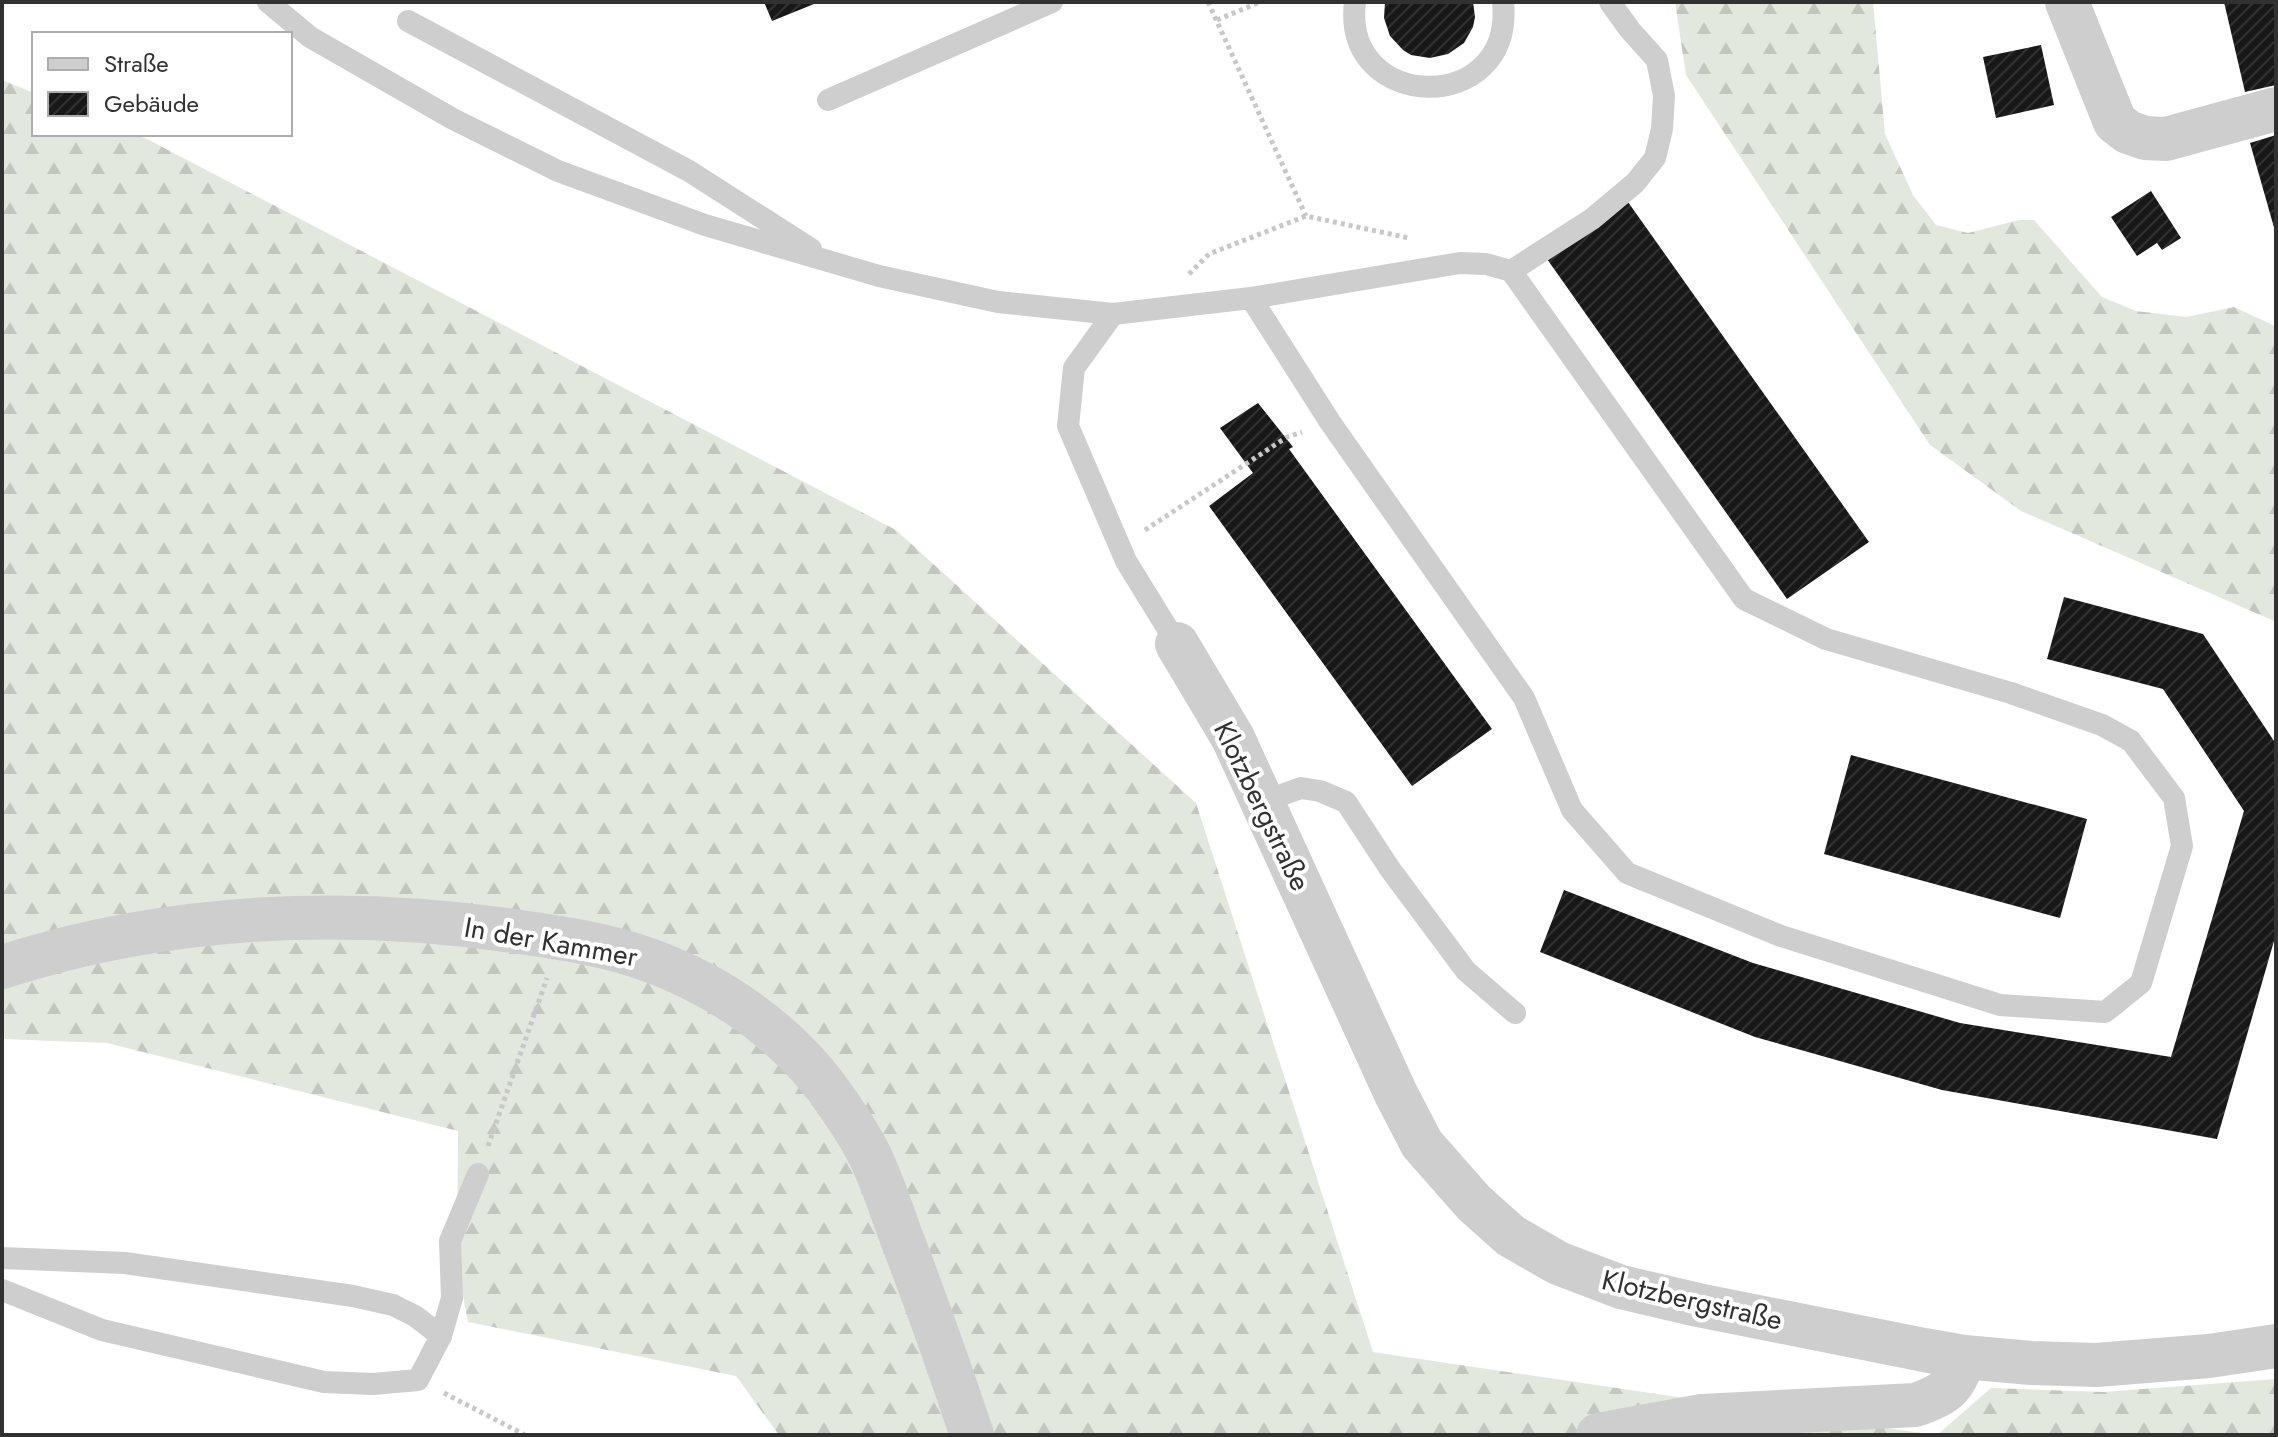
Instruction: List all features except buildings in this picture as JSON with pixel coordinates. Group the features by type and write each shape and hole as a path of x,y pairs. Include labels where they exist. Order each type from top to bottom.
{"street":[{"path":"2067,2 2115,122 2128,132 2145,138 2166,139 2276,109"},
{"name":"Klotzbergstraße","path":"1177,644 1233,738 1396,1094 1422,1144 1474,1203 1511,1236 1558,1263 1621,1287 1964,1357 2096,1365 2209,1356 2276,1346"},
{"name":"In der Kammer","path":"2,967 107,940 185,927 263,919 338,917 413,919 561,938 648,959 689,977 728,998 764,1024 796,1053 849,1120 870,1157 931,1313 972,1435"},
{"path":"1598,1435 1702,1416 1915,1405 1936,1398 1953,1386 1964,1357"}],"lane":[{"path":"268,2 310,37 453,119 558,171 705,225 832,263 998,302 1113,314 1251,298 1460,263 1486,264 1511,271 1744,599 1826,639 2011,693 2102,725 2131,741 2174,798 2182,846 2141,983 2105,1012 2000,1005 1781,936 1627,873 1572,810 1524,698 1330,422 1251,298"},
{"path":"828,100 1052,2"},
{"path":"1355,2 1354,21 1358,37 1374,64 1400,82 1430,88 1461,81 1486,62 1501,35 1503,2"},
{"path":"1511,271 1592,219 1635,183 1655,158 1662,129 1664,96 1657,60 1610,2"},
{"path":"408,21 689,171 832,263"},
{"path":"1113,314 1074,368 1068,426 1119,547 1177,644"},
{"path":"1262,802 1301,788 1320,791 1346,802 1390,869 1466,971 1515,1013"},
{"path":"2,1290 102,1330 324,1382 373,1384 418,1380 441,1336 452,1298 450,1241 478,1174"},
{"path":"2,1258 125,1263 353,1296 393,1305 415,1316 441,1336"}],"path":[{"path":"1208,2 1306,216"},
{"path":"1217,20 1260,2"},
{"path":"1170,306 1187,277 1209,254 1306,216 1449,246 1460,263"},
{"path":"1119,547 1287,437"},
{"path":"478,1174 561,938"},
{"path":"418,1380 525,1435"}],"green space":[{"path":"1675,2 1873,2 1885,134 1913,195 1936,225 1968,233 2019,220 2034,220 2102,297 2136,311 2186,317 2234,307 2273,325 2276,330 2276,625 2274,621 2021,511 1930,445 1686,75"},
{"path":"2,80 32,92 32,136 139,136 147,139 896,530 1196,803 1373,1352 1934,1435 779,1435 736,1376 468,1322 457,1264 458,1131 107,1043 2,1039"},
{"path":"2276,1379 2276,1435 1937,1435 1991,1388 2103,1392"}]}
